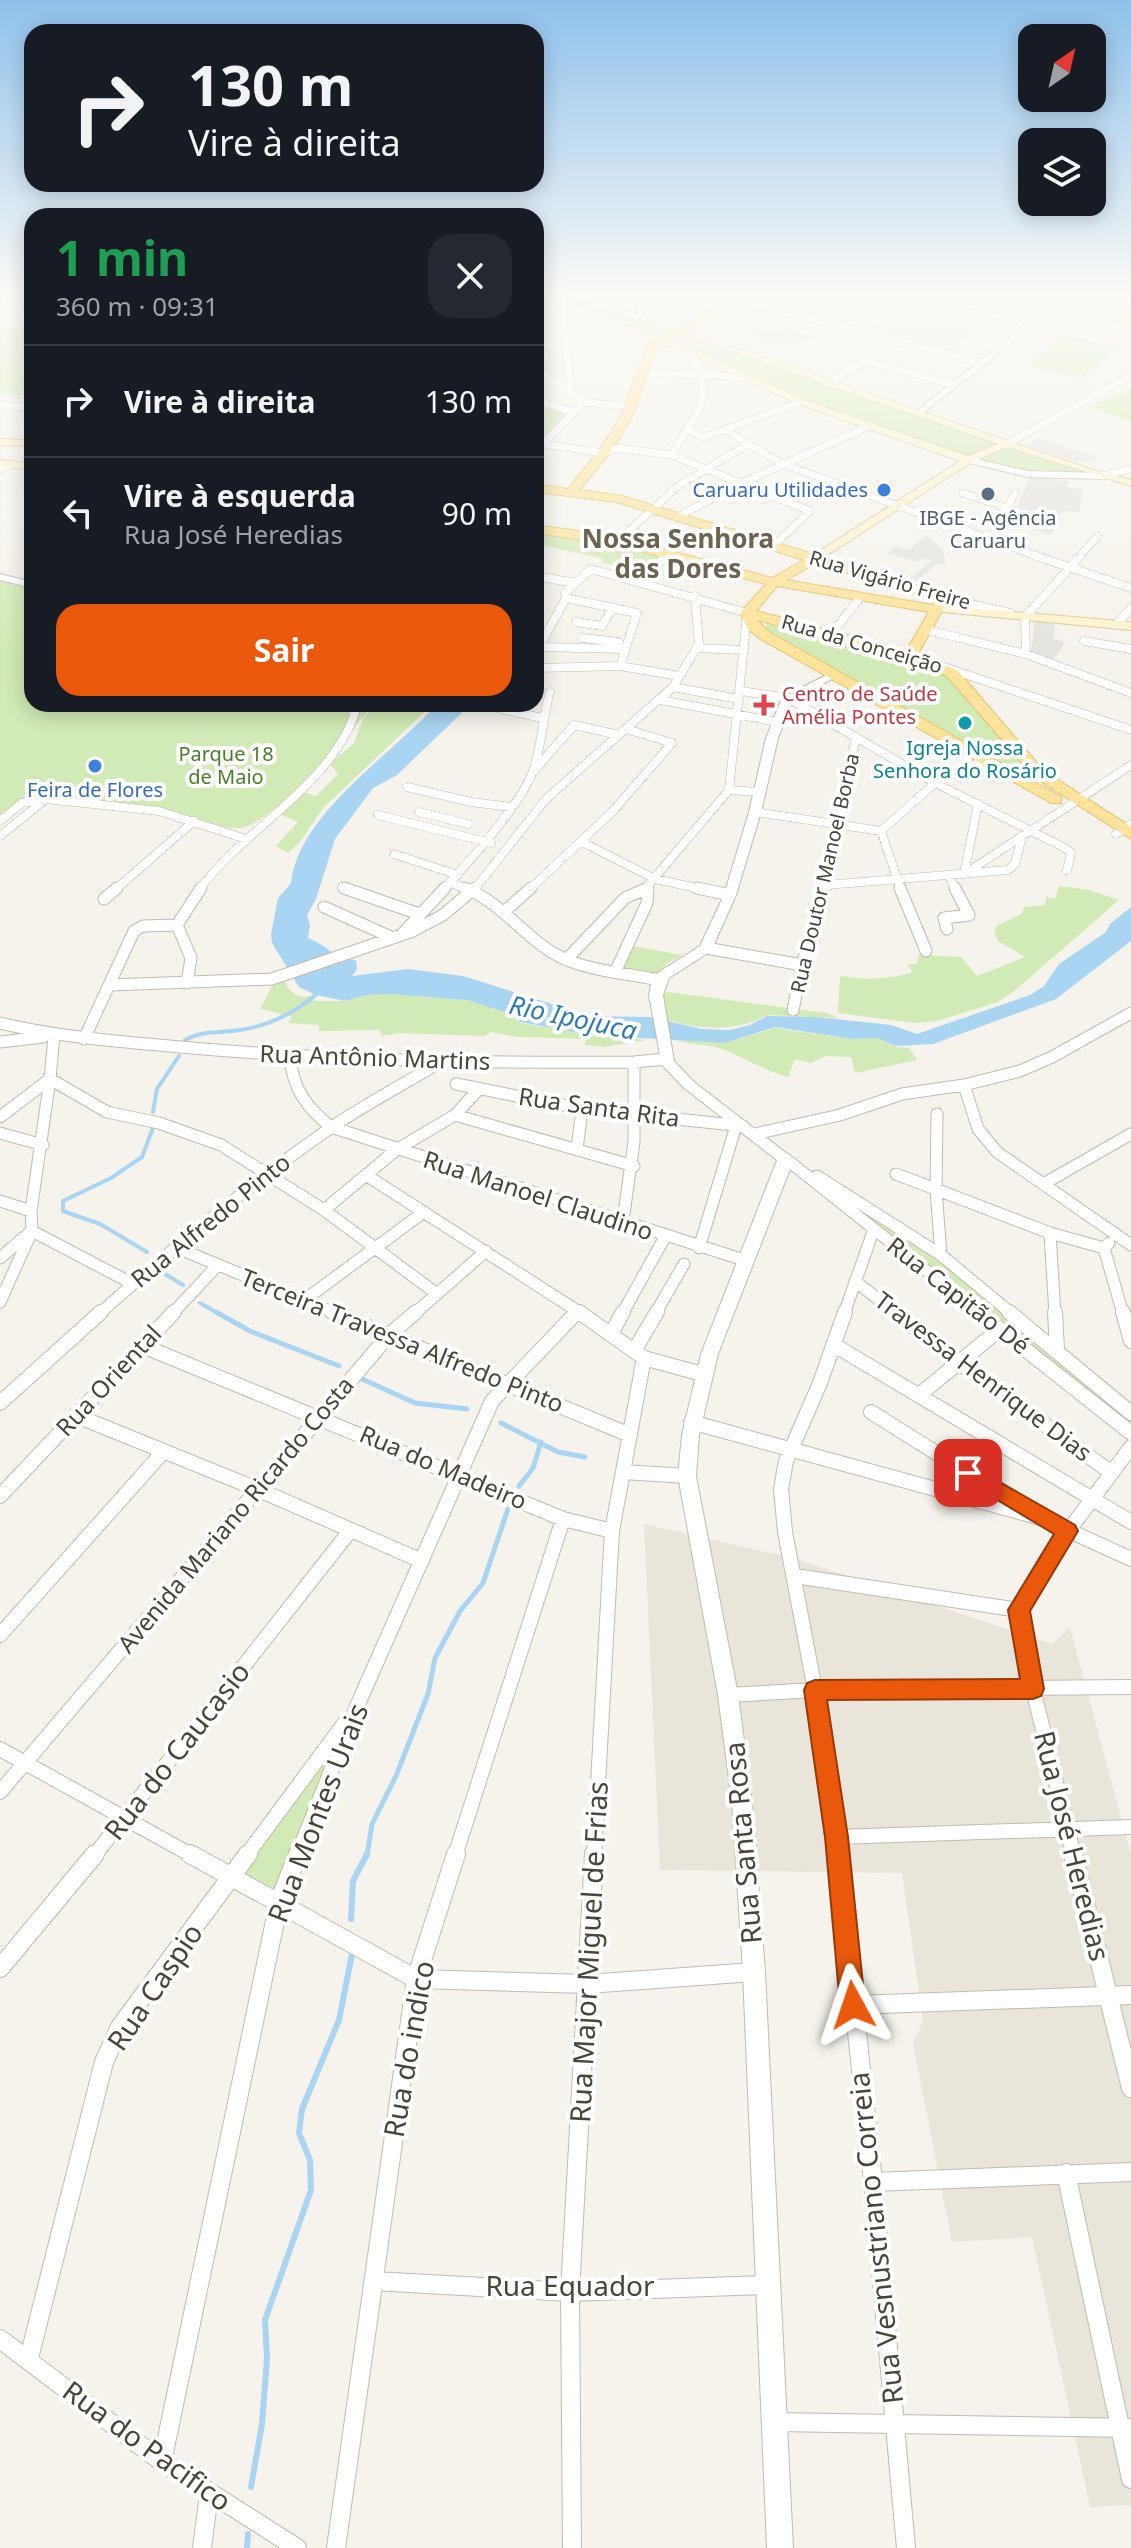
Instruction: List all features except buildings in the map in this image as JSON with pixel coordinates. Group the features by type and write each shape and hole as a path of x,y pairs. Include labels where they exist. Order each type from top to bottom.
{"main road":[{"path":"571,492 604,453 624,417"},
{"path":"598,485 632,417"},
{"path":"843,417 968,460"},
{"path":"927,417 1131,483"},
{"path":"0,442 24,443"},
{"path":"1007,444 968,460 774,582 747,614 764,635 985,760 1126,833"},
{"name":"Rua Vigário Freire","path":"544,489 571,492 598,485 649,508 814,559 939,603"},
{"path":"544,530 618,541 774,582 860,598 939,603 1025,617 1131,626"},
{"path":"910,656 927,630 939,603"},
{"name":"Rua da Conceição","path":"747,614 939,665"},
{"path":"939,665 960,679 1039,774 1073,804"}],"street":[{"path":"544,439 563,417"},
{"path":"671,455 694,417"},
{"path":"687,429 701,437 761,417"},
{"path":"1007,444 1057,417"},
{"path":"677,517 740,484 869,426"},
{"path":"725,430 783,464 1131,588"},
{"path":"618,541 649,508 701,467 748,444"},
{"path":"544,445 604,453 618,448 671,455 810,511 773,546"},
{"path":"968,460 1028,474 1103,476 1131,469"},
{"path":"0,470 6,463"},
{"path":"963,493 1007,508"},
{"path":"990,540 1015,493"},
{"path":"1026,654 1025,617 1098,536"},
{"path":"644,583 667,554"},
{"name":"Rua da Conceição","path":"575,583 591,569 695,596 747,614"},
{"path":"0,577 24,583"},
{"path":"544,577 575,583 544,636"},
{"path":"544,582 565,596 636,612 620,666"},
{"path":"111,985 272,979 431,923 473,891 546,799 673,687 696,648 700,633 695,596"},
{"path":"831,634 860,598"},
{"path":"576,622 602,626 613,608"},
{"path":"1116,625 1131,608"},
{"path":"566,960 625,898 648,888 729,790 747,614"},
{"path":"927,630 1026,654 1131,693"},
{"path":"582,638 625,646"},
{"path":"1084,641 1131,649"},
{"path":"544,650 625,646"},
{"path":"696,648 744,650"},
{"name":"Rua da Conceição","path":"939,665 1131,730"},
{"path":"544,668 620,666 679,676"},
{"path":"657,987 706,948 730,895 777,722 788,698 836,674"},
{"path":"673,687 788,698 1025,833 1070,851 1067,870"},
{"path":"544,712 550,692"},
{"path":"661,700 777,722"},
{"path":"177,925 202,885 346,737 355,724 354,712"},
{"path":"515,712 542,718"},
{"path":"533,772 544,712"},
{"path":"397,936 486,842 533,772 574,725 672,743 648,775 582,842 505,911"},
{"name":"Rua Doutor Manoel Borba","path":"793,1010 802,965 826,885 856,737"},
{"path":"881,831 935,783 985,760"},
{"path":"964,874 1131,765"},
{"path":"407,787 485,805 511,807"},
{"path":"729,790 759,792"},
{"path":"521,792 546,799"},
{"path":"0,821 22,803 46,799 159,811 246,839"},
{"path":"0,836 46,799"},
{"path":"964,874 978,804"},
{"path":"460,837 485,805"},
{"path":"419,812 468,824"},
{"path":"755,812 881,831"},
{"path":"378,815 507,846"},
{"path":"104,899 194,821"},
{"path":"881,831 896,879 926,951"},
{"path":"826,885 1008,870 1015,864 1025,833"},
{"path":"582,842 655,879 730,895"},
{"path":"394,854 454,879 505,911 535,939 566,960 616,970 657,987"},
{"path":"947,929 944,918 969,916 949,877"},
{"path":"342,887 419,914"},
{"path":"616,970 647,903 648,888"},
{"path":"324,907 397,936"},
{"path":"84,1039 136,929 177,925"},
{"path":"177,925 191,958 187,983"},
{"path":"706,948 802,965"},
{"path":"657,987 666,1059"},
{"name":"Rua Santa Rita","path":"456,1084 582,1109 745,1128 840,1115 902,1094 964,1085 1020,1071 1128,1019"},
{"path":"0,1023 54,1036"},
{"path":"0,1042 54,1036"},
{"path":"0,1302 32,1231 31,1211 43,1145 54,1036"},
{"name":"Rua Antônio Martins","path":"54,1036 290,1057 439,1063 634,1062 666,1059"},
{"path":"290,1057 291,1075 298,1095 331,1127"},
{"name":"Rua Capitão Dé","path":"666,1059 689,1085 1131,1433"},
{"path":"623,1221 634,1166 638,1117 634,1062"},
{"name":"Rua Alfredo Pinto","path":"0,1403 175,1247 266,1174 331,1127 439,1063"},
{"path":"0,1117 50,1079"},
{"path":"50,1079 107,1112 159,1123 208,1139 324,1210 437,1294"},
{"path":"964,1085 971,1114 988,1144 1010,1163 1045,1183 1131,1245"},
{"path":"324,1210 396,1150 455,1115 479,1089"},
{"path":"577,1149 582,1109"},
{"path":"937,1114 936,1190 941,1255"},
{"path":"455,1115 634,1166"},
{"name":"Rua Manoel Claudino","path":"331,1127 747,1261"},
{"path":"699,1248 745,1128"},
{"path":"0,1133 43,1145"},
{"path":"1045,1183 1131,1134"},
{"name":"Rua Capitão Dé","path":"785,1159 846,1192 941,1255 1131,1413"},
{"name":"Rua Santa Rosa","path":"780,2548 754,1972 742,1802 728,1695 687,1476 691,1422 702,1374 785,1159"},
{"path":"896,1174 1050,1233 1104,1248"},
{"path":"366,1175 578,1311 639,1355 702,1374"},
{"path":"0,1201 31,1211"},
{"path":"303,1301 424,1212"},
{"name":"Rua Vesnustriano Correia","path":"874,1229 834,1345 791,1447 781,1489 785,1532 815,1690 836,1837 873,2182 906,2548"},
{"path":"0,1258 32,1231"},
{"path":"32,1231 133,1284"},
{"path":"1050,1233 1057,1350"},
{"path":"1104,1248 1117,1235"},
{"path":"611,1334 665,1237"},
{"name":"Terceira Travessa Alfredo Pinto","path":"175,1247 630,1435"},
{"path":"1104,1248 1131,1341"},
{"name":"Avenida Mariano Ricardo Costa","path":"0,1792 389,1335 486,1251"},
{"name":"Rua Major Miguel de Frias","path":"572,2548 570,2292 612,1531 630,1435 639,1355 684,1264"},
{"name":"Rua Oriental","path":"0,1496 217,1266"},
{"name":"Travessa Henrique Dias","path":"855,1281 959,1363 1112,1473"},
{"name":"Rua Montes Urais","path":"162,2462 279,1902 358,1704 461,1476 482,1422 506,1383 578,1311"},
{"path":"919,1395 1000,1329"},
{"path":"834,1345 1131,1522"},
{"name":"Rua do Madeiro","path":"143,1346 563,1519 612,1531"},
{"path":"871,1412 1041,1518 1131,1559"},
{"path":"77,1416 257,1489 422,1561"},
{"path":"691,1422 1041,1518"},
{"path":"795,1576 1019,1610 1068,1531 1131,1447"},
{"path":"0,1635 164,1451"},
{"path":"623,1472 687,1476"},
{"name":"Rua do indico","path":"336,2548 416,1979 563,1519"},
{"name":"Rua do Caucasio","path":"0,1968 126,1817 350,1531"},
{"name":"Rua José Heredias","path":"1019,1610 1033,1689 1131,2088"},
{"path":"728,1695 815,1690 1131,1687"},
{"name":"Rua Caspio","path":"29,2358 104,2062 125,2021 358,1704"},
{"path":"0,1749 416,1979 587,1984 754,1972"},
{"path":"836,1837 1131,1827"},
{"path":"853,2005 1131,1995"},
{"path":"873,2182 1131,2172"},
{"path":"1066,2173 1126,2428 1131,2479"},
{"name":"Rua Equador","path":"374,2281 570,2292 767,2285"},
{"name":"Rua do Pacifico","path":"0,2339 29,2358 162,2462 297,2548"},
{"path":"774,2422 1126,2428"},
{"path":"202,2548 209,2494"}],"shaded area":[{"path":"1038,438 1099,457 1092,462 1074,461 1028,444"},
{"path":"1031,476 1068,481 1068,487 1082,490 1079,512 1061,511 1056,529 1050,535 1009,521"},
{"path":"926,536 942,549 946,565 938,563 915,582 908,580 932,560 924,558 918,562 887,553 896,546 908,550"},
{"path":"1035,621 1055,624 1053,639 1066,642 1053,660 1031,652"},
{"path":"644,1524 793,1558 1052,1644 1070,1627 1131,1855 1131,2505 1090,2507 1032,2237 952,2242 913,2044 923,2021 902,1873 660,1870"}],"green space":[{"path":"544,417 565,417 544,441"},
{"path":"845,417 926,417 1005,444 966,459"},
{"path":"1006,445 1097,476 1033,474 971,459"},
{"path":"544,531 561,532 664,554 648,573 601,562 603,560 544,546"},
{"name":"Parque 18 de Maio","path":"0,581 24,587 24,712 368,712 290,795 254,823 240,828 212,825 169,811 59,792 35,798 0,824"},
{"path":"766,622 936,666 987,717 1028,777 766,630"},
{"path":"370,712 425,712 323,808 300,842 288,853 276,846 298,822 277,813 300,791 316,796 338,774 330,764 354,743 363,719"},
{"path":"1059,886 1089,890 1119,900 998,1002 937,1021 915,1023 838,1013 840,976 876,978 903,975 913,972 907,964 916,964 919,955 961,957 977,976 1025,957 998,941 994,930 1022,914 1024,907 1045,905 1046,897 1055,899"},
{"path":"632,946 683,955 666,964 656,977 621,968"},
{"path":"285,981 295,994 312,996 315,1001 345,1001 367,995 389,994 467,1000 504,1012 521,1023 588,1035 647,1040 604,1047 585,1045 585,1039 518,1037 491,1032 485,1036 399,1033 382,1036 379,1030 319,1031 319,1025 288,1023 292,1016 260,1009 274,982"},
{"path":"668,992 827,1013 838,1018 767,1015 730,1027 691,1026 666,1020 661,996"},
{"path":"775,1028 851,1039 877,1038 896,1047 909,1048 917,1060 855,1073 851,1057 825,1056 811,1063 795,1059 788,1077 725,1050 675,1040 725,1043"},
{"path":"814,1177 941,1260 1060,1357 1131,1420 1131,1427"},
{"path":"339,1738 275,1889 243,1873"}],"water":[{"name":"Rio Ipojuca","path":"429,712 463,712 397,775 373,788 335,839 316,899 307,915 310,925 308,938 326,948 342,963 348,959 356,960 357,969 352,976 408,969 463,976 590,1016 650,1017 702,1029 730,1030 750,1025 767,1016 817,1017 891,1025 917,1034 1030,995 1044,986 1059,964 1106,932 1110,924 1131,907 1131,941 1056,999 933,1044 895,1046 877,1038 852,1039 775,1027 725,1043 588,1035 521,1022 504,1012 467,1000 389,994 367,995 345,1001 316,995 299,987 272,943 278,898 291,883 297,858 329,809"}],"waterway":[{"path":"185,1040 205,1033 261,1025 292,1011 319,992"},
{"path":"153,1112 157,1089 179,1056"},
{"path":"147,1252 100,1224 63,1211 63,1201 111,1178 142,1157 154,1125"},
{"path":"160,1271 183,1285"},
{"path":"200,1303 219,1314"},
{"path":"216,1312 250,1331 339,1366"},
{"path":"362,1379 415,1403 467,1409"},
{"path":"501,1423 541,1443"},
{"path":"519,1486 533,1468 541,1443"},
{"path":"541,1443 558,1452 585,1457"},
{"path":"367,1856 372,1824 396,1776 428,1694 435,1658 460,1611 483,1583 508,1509"},
{"path":"351,1919 353,1881 367,1854"},
{"path":"251,2487 262,2424 267,2359 265,2320 311,2190 310,2160 299,2133 302,2109 339,2020 353,1949"},
{"path":"247,2548 248,2534"}],"place":[{"name":"Caruaru Utilidades","path":"884,490"},
{"name":"IBGE - Agência Caruaru","path":"988,494"},
{"name":"Centro de Saúde Amélia Pontes","path":"764,705"},
{"name":"Igreja Nossa Senhora do Rosário","path":"965,723"},
{"name":"Feira de Flores","path":"95,766"}],"district":[{"name":"Nossa Senhora das Dores","path":"678,554"}],"route":[{"path":"853,2005 836,1837 815,1690 1033,1689 1019,1610 1068,1531 968,1473"}]}
